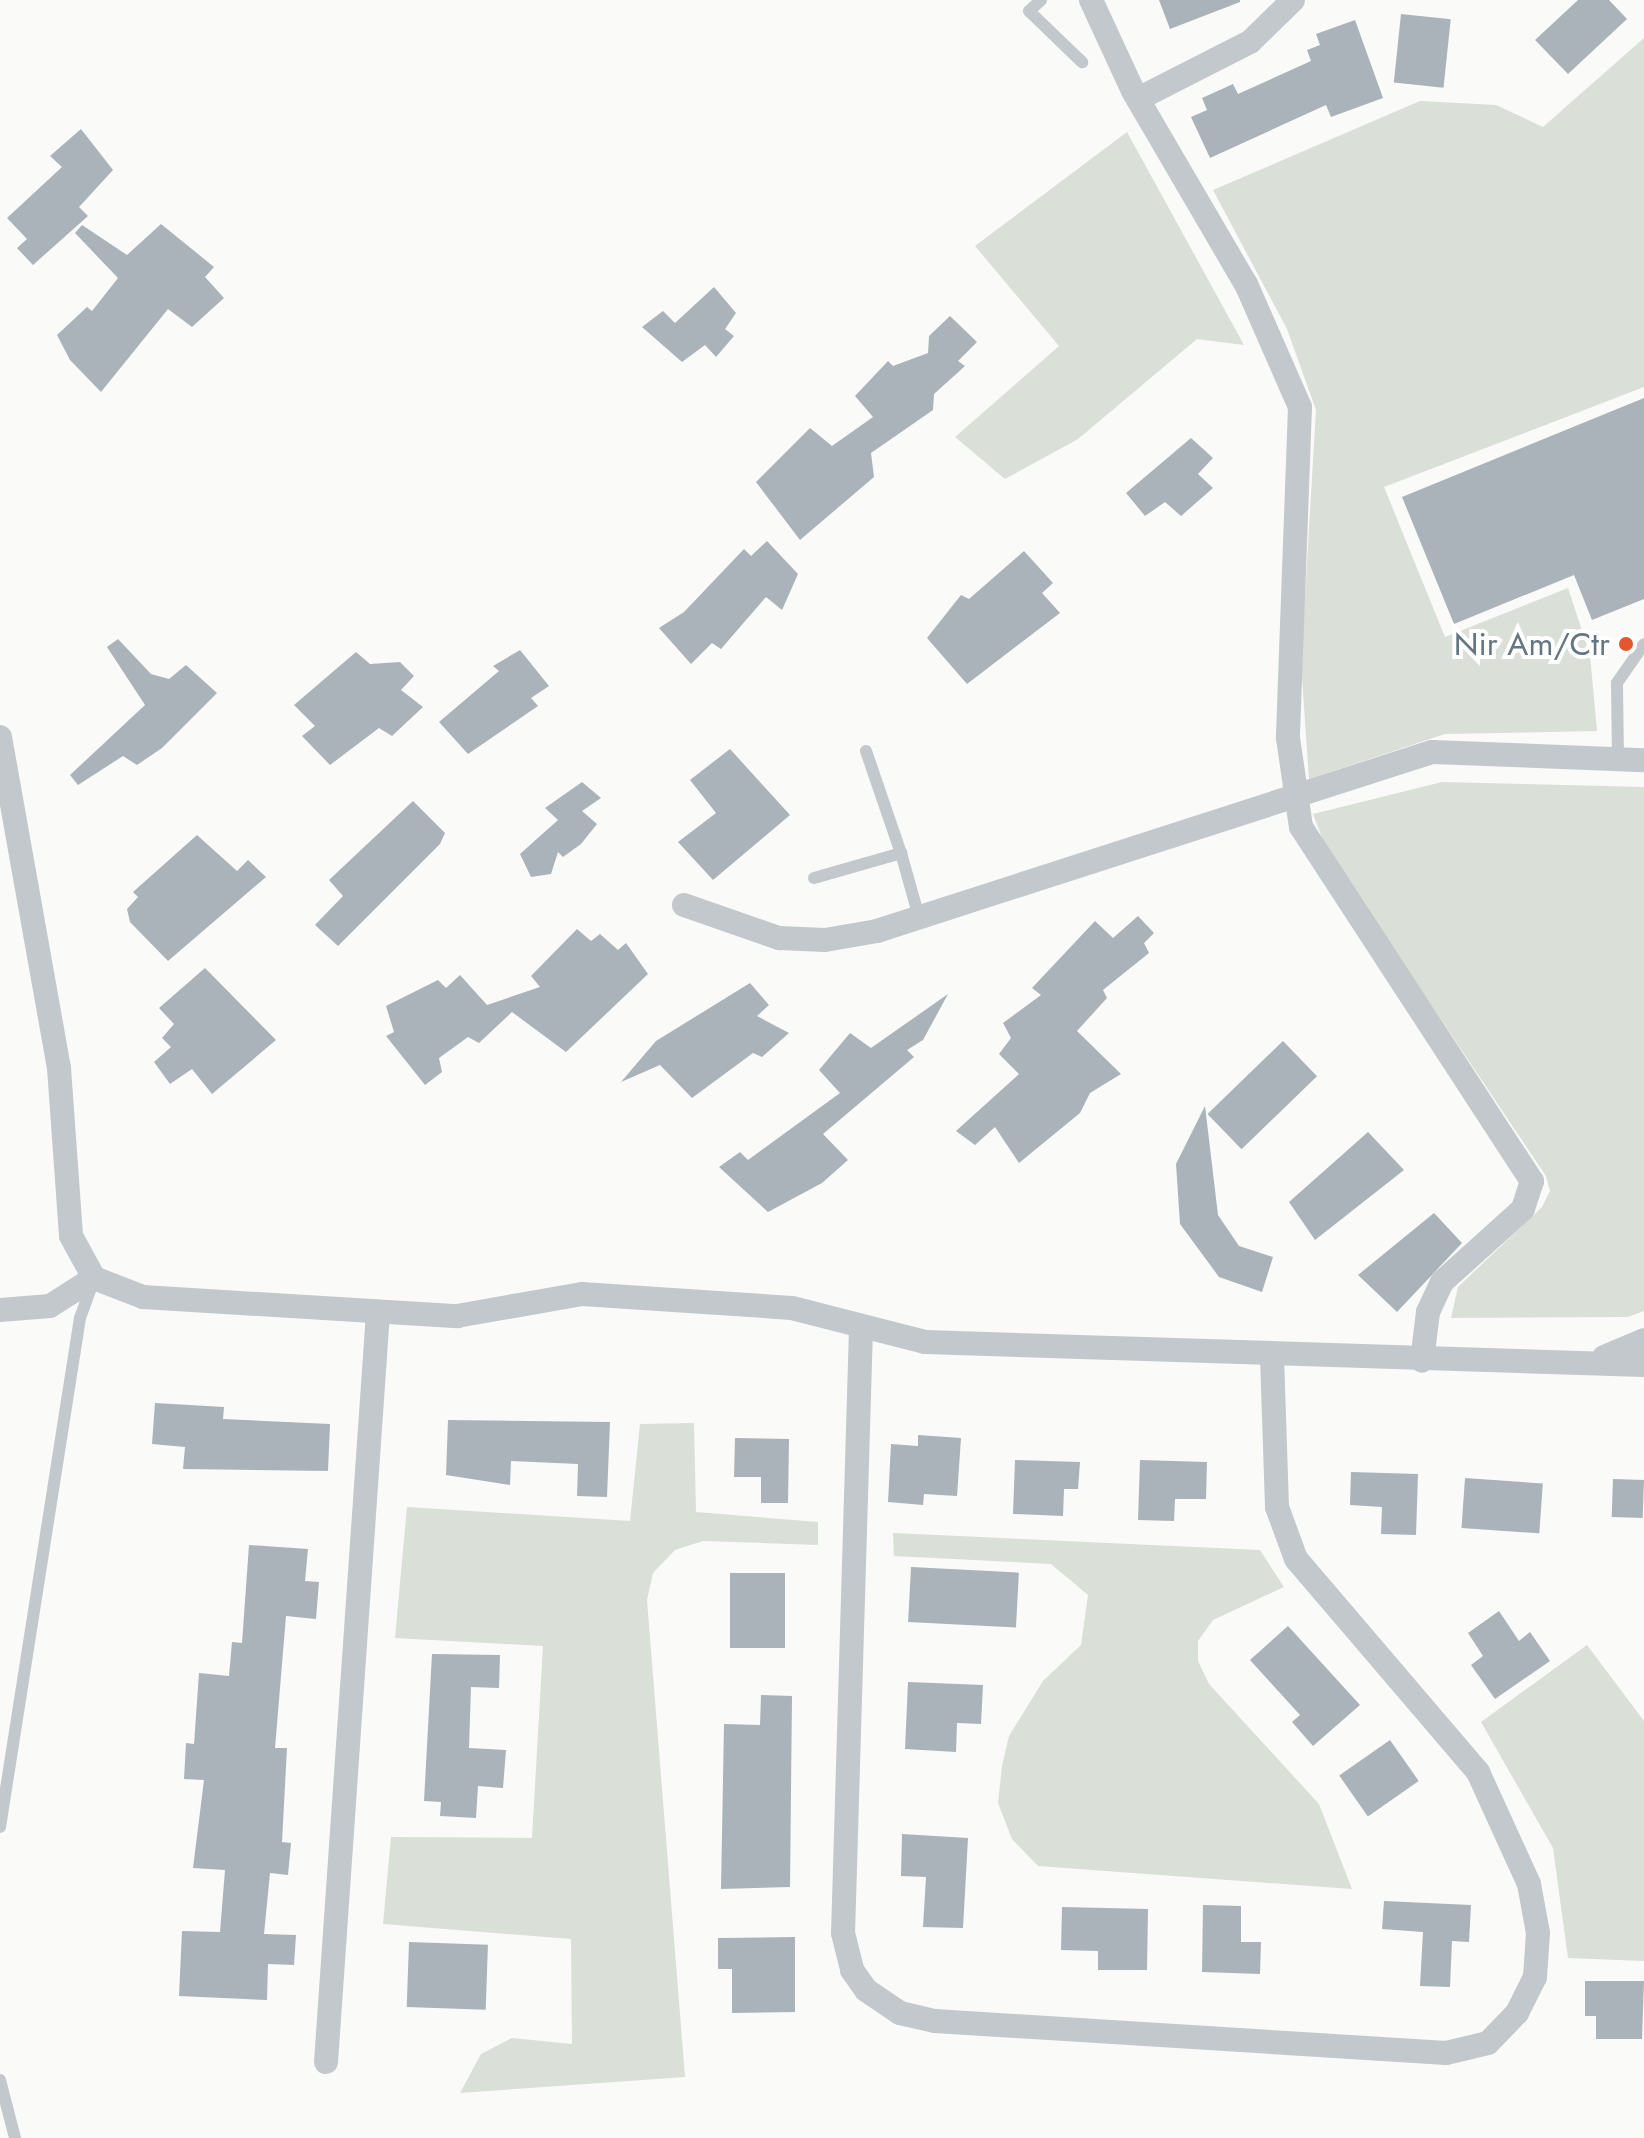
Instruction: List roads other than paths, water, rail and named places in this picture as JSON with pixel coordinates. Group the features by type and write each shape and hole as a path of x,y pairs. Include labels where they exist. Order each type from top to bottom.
{"street":[{"path":"1091,0 1138,99 1246,284 1300,407 1288,659 1292,797 1311,849 1532,1181 1523,1209 1442,1282 1428,1312 1422,1361"},
{"path":"1138,99 1250,42 1293,0"},
{"path":"0,737 59,1068 71,1236 94,1278 143,1297 378,1312 492,1313 582,1294 792,1308 925,1342 1422,1361 1598,1359 1644,1365"},
{"path":"684,905 779,938 825,940 919,917 1432,752 1644,760"},
{"path":"0,1310 50,1306 94,1278"},
{"path":"326,2062 378,1312"},
{"path":"861,1328 843,1933 866,1990 900,2013 935,2021 1446,2053 1488,2043 1517,2013 1535,1977 1538,1933 1529,1884 1478,1772 1296,1559 1275,1492 1272,1355"},
{"path":"1598,1359 1644,1340"}],"lane":[{"path":"1041,0 1029,11 1082,62"},
{"path":"1618,758 1617,683 1644,644"},
{"path":"866,751 919,917"},
{"path":"814,878 901,853"},
{"path":"0,1827 80,1318 94,1278"},
{"path":"0,2080 15,2138"}],"place":[{"name":"Nir Am/Ctr","path":"1626,644"}]}
